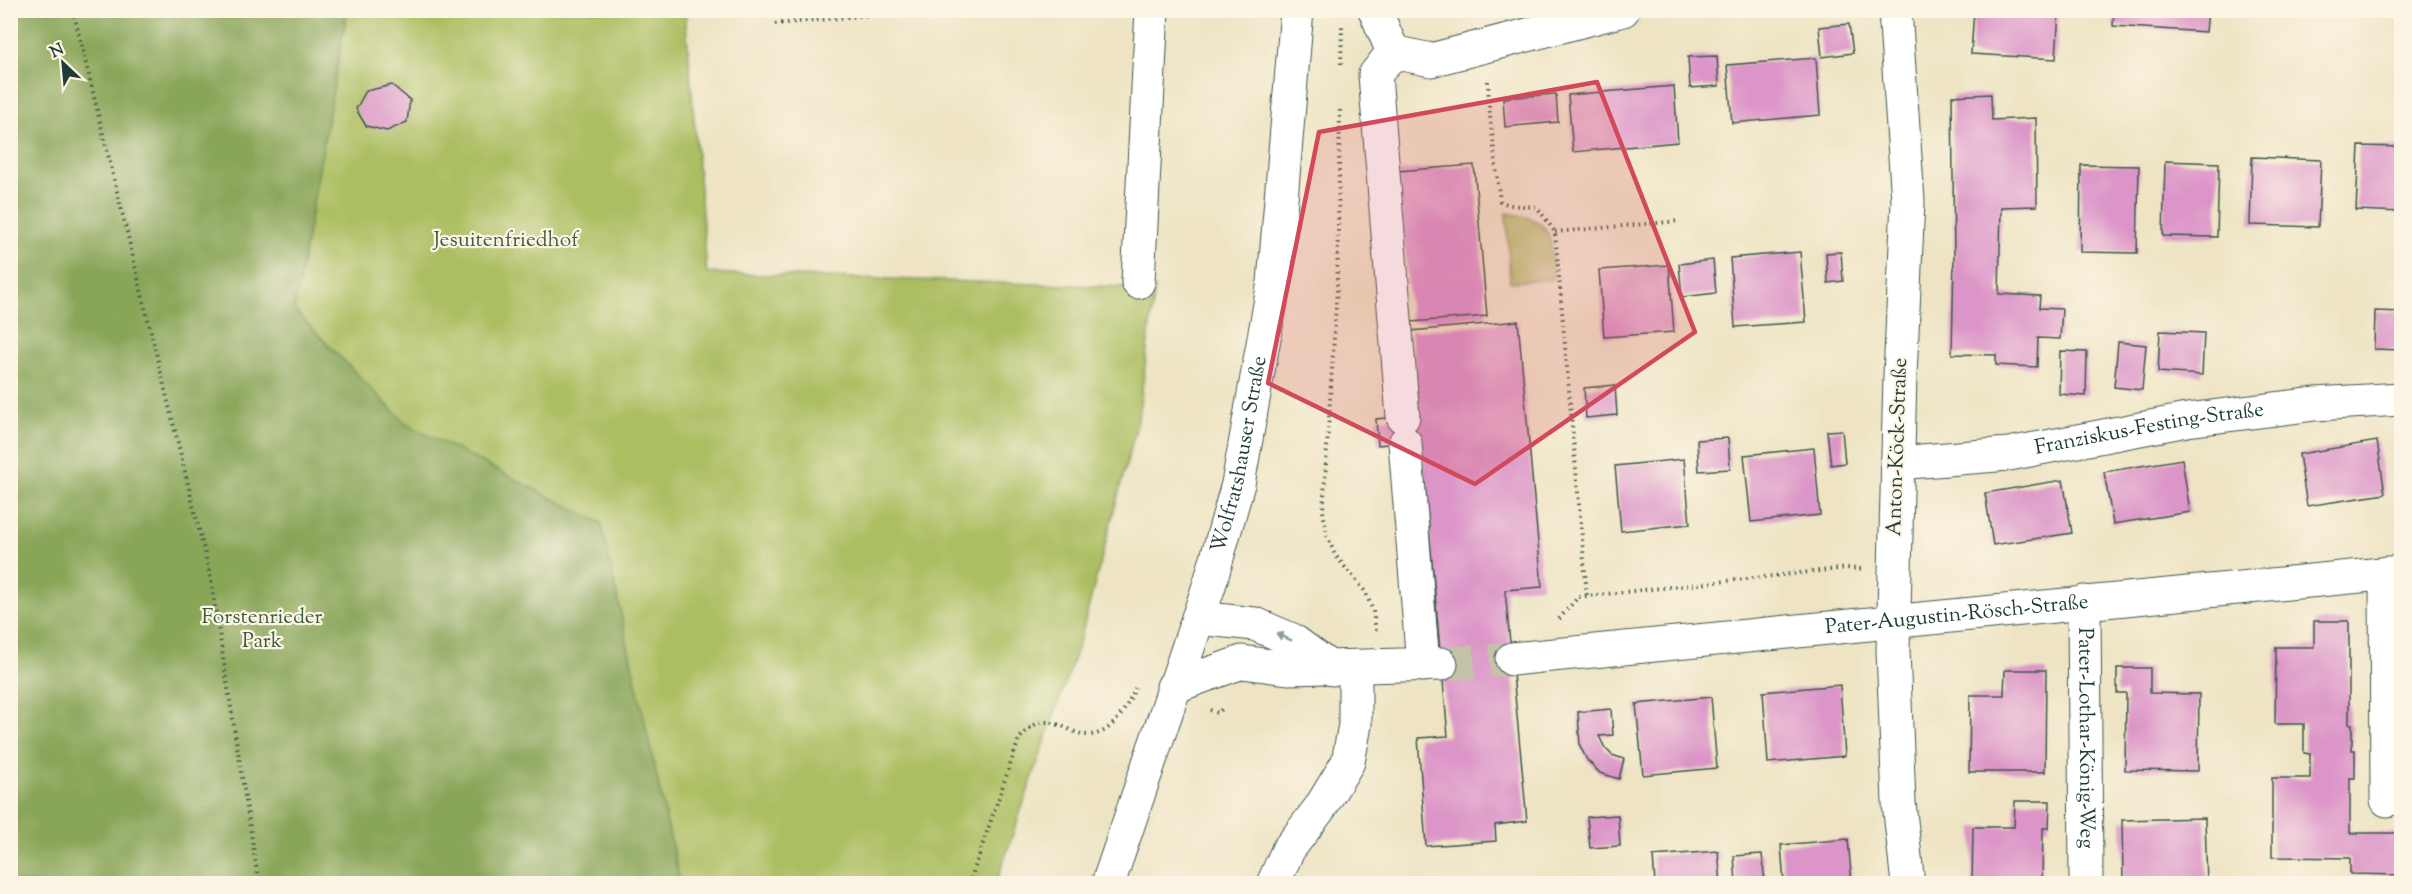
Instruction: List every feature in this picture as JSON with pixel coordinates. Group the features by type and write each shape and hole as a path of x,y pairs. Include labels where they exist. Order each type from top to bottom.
{"street":[{"path":"1138,282 1152,10"},
{"name":"Wolfratshauser Straße","path":"1108,884 1198,618 1238,484 1274,282 1297,10"},
{"path":"1375,10 1393,52"},
{"path":"1393,52 1431,60 1623,10"},
{"name":"Anton-Köck-Straße","path":"1895,10 1908,201 1893,621 1899,803 1908,884"},
{"path":"1172,691 1242,662 1288,668 1432,664 1404,430 1375,75 1393,52"},
{"name":"Franziskus-Festing-Straße","path":"1897,463 2009,454 2187,420 2315,404 2402,399"},
{"path":"2387,800 2394,572"},
{"name":"Pater-Augustin-Rösch-Straße","path":"1512,659 2394,572"},
{"name":"Pater-Lothar-König-Weg","path":"2084,602 2086,876"},
{"path":"1198,618 1215,638 1242,662"},
{"path":"1198,618 1255,624 1292,639 1344,668 1355,724 1348,762 1320,808 1288,850 1273,884"}],"path":[{"path":"73,10 210,575 259,884"},
{"path":"775,24 924,10"},
{"path":"1341,67 1343,22"},
{"path":"1488,47 1489,106 1500,201 1509,205 1537,207 1555,232 1587,595"},
{"path":"1340,101 1337,289 1323,511 1327,535 1335,555 1365,591 1372,611 1377,640"},
{"path":"1555,232 1680,221"},
{"path":"1552,627 1578,597 1587,595 1847,568 1894,572"},
{"path":"969,884 1019,739 1029,727 1046,722 1087,735 1101,732 1112,725 1128,705 1136,684 1172,691"}],"highlighted area":[{"path":"1597,82 1695,332 1475,484 1268,383 1319,132"}],"green space":[{"name":"Jesuitenfriedhof","path":"347,10 685,11 707,273 1155,288 1138,420 1079,643 996,883 680,883 601,523 406,424 294,310"},
{"name":"Forstenrieder Park","path":"10,11 347,11 294,310 406,424 601,523 680,883 11,883"},
{"path":"1506,213 1534,220 1542,225 1550,240 1554,279 1510,282"}],"building":[{"path":"1974,10 2059,10 2056,59 1971,54"},
{"path":"2114,10 2208,10 2206,32 2113,26"},
{"path":"1849,24 1853,53 1822,57 1819,27"},
{"path":"1717,56 1719,86 1690,88 1688,57"},
{"path":"1816,58 1820,115 1732,123 1727,65"},
{"path":"392,85 410,100 407,122 387,131 366,126 356,109 366,91"},
{"path":"1674,86 1678,142 1573,152 1568,95"},
{"path":"1556,94 1558,122 1505,127 1503,98"},
{"path":"1991,94 1992,120 2036,118 2037,206 2001,207 1999,294 2040,296 2039,308 2062,309 2060,339 2038,338 2037,367 1996,365 1996,355 1952,354 1954,257 1952,96"},
{"path":"2359,146 2402,147 2402,212 2356,210"},
{"path":"2252,157 2321,160 2318,227 2250,225"},
{"path":"2165,161 2219,163 2217,237 2163,236"},
{"path":"1474,165 1487,316 1411,322 1398,171"},
{"path":"2081,165 2139,166 2137,253 2080,252"},
{"path":"1800,252 1806,322 1735,327 1730,258"},
{"path":"1841,252 1843,281 1828,283 1826,253"},
{"path":"1713,260 1716,293 1682,297 1679,264"},
{"path":"1669,265 1674,332 1604,337 1599,270"},
{"path":"2375,311 2402,312 2402,350 2374,349"},
{"path":"1518,321 1542,587 1505,590 1527,821 1495,825 1496,841 1426,846 1418,738 1448,736 1421,441 1378,445 1376,419 1418,415 1411,331"},
{"path":"2160,331 2204,333 2202,375 2158,372"},
{"path":"2118,342 2146,345 2142,390 2114,387"},
{"path":"2060,351 2087,352 2086,396 2059,394"},
{"path":"1615,385 1617,415 1586,418 1584,388"},
{"path":"1842,430 1845,463 1831,465 1827,431"},
{"path":"1728,438 1730,469 1699,471 1697,440"},
{"path":"2377,441 2385,494 2307,506 2299,454"},
{"path":"1814,448 1820,515 1751,522 1744,455"},
{"path":"1684,459 1690,524 1621,531 1615,466"},
{"path":"2182,459 2190,512 2113,524 2104,472"},
{"path":"2063,480 2072,533 1993,545 1985,493"},
{"path":"2314,621 2349,621 2349,724 2352,724 2352,750 2355,750 2355,778 2350,778 2350,833 2402,833 2402,875 2350,874 2350,858 2272,857 2272,778 2310,778 2310,754 2304,753 2304,724 2275,724 2276,647 2314,647"},
{"path":"2117,668 2150,668 2150,693 2199,694 2198,771 2125,770 2126,693 2117,693"},
{"path":"2005,670 2046,670 2045,772 1969,772 1970,695 2004,695"},
{"path":"1840,685 1845,756 1768,763 1763,692"},
{"path":"1711,697 1717,768 1643,775 1636,704"},
{"path":"1611,709 1613,735 1599,736 1605,748 1612,755 1624,759 1619,779 1600,773 1587,760 1580,746 1578,712"},
{"path":"2015,801 2050,801 2049,828 2043,828 2042,884 1972,884 1973,827 2014,827"},
{"path":"1618,815 1620,846 1590,848 1587,817"},
{"path":"2205,818 2207,884 2123,884 2122,820"},
{"path":"1848,839 1852,884 1784,884 1781,845"},
{"path":"1718,851 1721,884 1655,884 1653,856"},
{"path":"1762,854 1765,884 1736,884 1734,856"}],"tunnel":[{"path":"1441,664 1512,659"}]}
